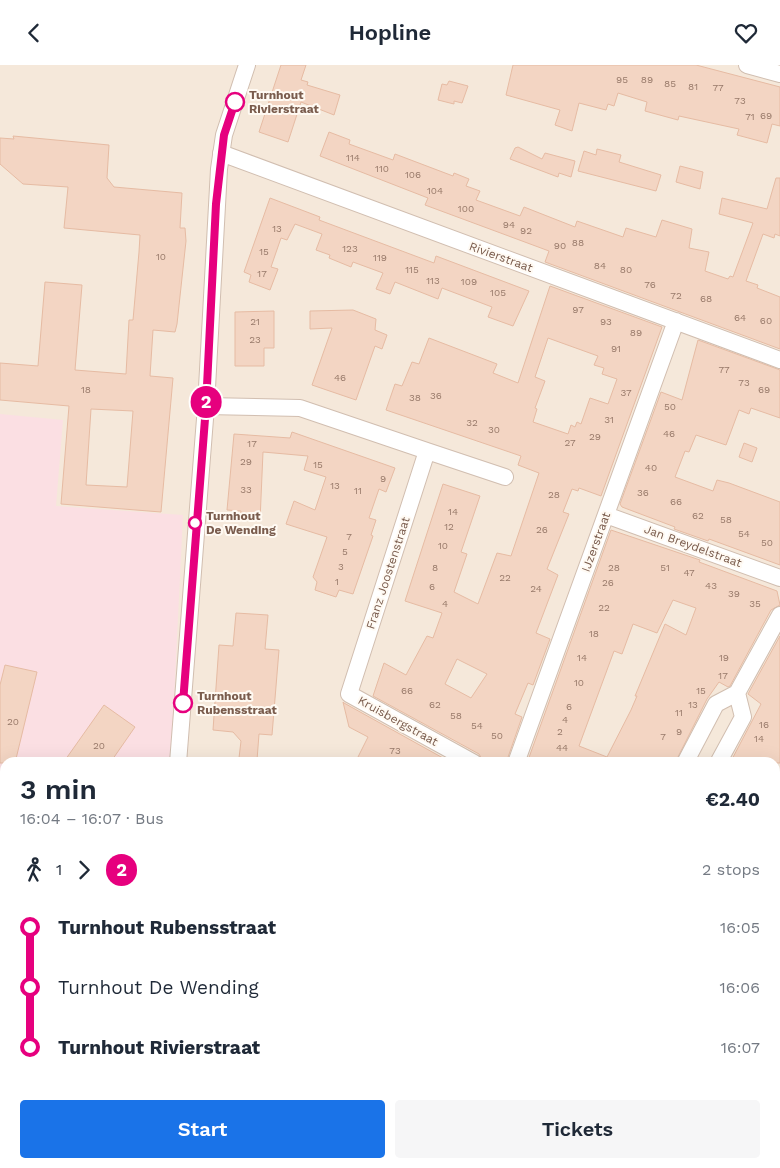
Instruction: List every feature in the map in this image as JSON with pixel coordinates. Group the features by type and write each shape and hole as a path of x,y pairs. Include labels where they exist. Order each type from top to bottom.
{"street":[{"path":"178,757 206,406 216,204 221,153 224,135 247,65"},
{"path":"747,65 780,74"},
{"name":"Rivierstraat","path":"221,153 780,360"},
{"name":"IJzerstraat","path":"518,757 676,321"},
{"path":"206,406 300,408 505,477"},
{"name":"Franz Joostenstraat","path":"348,694 427,451"},
{"name":"Jan Breydelstraat","path":"606,515 780,578"},
{"path":"688,757 716,704 737,693 780,615"},
{"path":"721,757 743,717 737,693"},
{"name":"Kruisbergstraat","path":"348,694 463,757"}],"shaded area":[{"path":"0,65 780,65 780,757 0,757"},
{"path":"0,414 63,420 56,506 183,515 171,757 0,757"}],"building":[{"path":"281,65 306,65 301,80 308,82 307,85 340,95 334,115 301,102 288,142 259,132"},
{"path":"513,65 696,65 780,87 780,126 772,124 767,143 737,135 739,129 679,116 678,120 645,111 647,102 618,93 614,106 608,104 606,110 579,103 572,131 555,125 560,110 506,95"},
{"path":"449,81 468,86 462,103 454,101 454,104 438,100 442,84 447,85"},
{"path":"329,132 350,140 349,144 393,160 395,154 453,176 454,173 469,179 466,186 480,191 476,200 520,216 524,207 575,227 577,221 623,237 626,228 656,237 662,220 692,229 689,248 709,252 705,271 728,279 730,276 733,277 753,223 719,214 722,198 767,209 776,178 780,178 780,236 775,234 774,238 763,234 746,281 758,285 757,288 780,297 780,349 545,262 549,251 425,205 428,198 320,156"},
{"path":"13,136 109,145 107,178 114,187 182,193 180,228 185,228 186,241 177,324 175,332 153,330 150,376 173,378 161,512 61,504 69,406 0,400 0,363 38,366 45,282 82,285 75,370 126,374 129,320 133,320 140,235 64,228 68,187 23,184 0,164 0,138 14,139","holes":["91,409 133,411 127,487 86,485"]},
{"path":"518,147 542,159 545,153 575,161 571,177 559,173 558,177 510,159 515,148"},
{"path":"597,149 621,155 619,162 661,175 656,191 578,171 584,151 596,155"},
{"path":"680,166 703,172 700,189 676,182"},
{"path":"270,198 320,217 319,220 434,263 436,256 529,291 513,326 488,317 492,307 442,288 438,299 395,282 390,294 376,289 383,273 353,262 351,267 329,258 330,255 316,250 322,234 295,224 287,240 281,238 271,267 278,269 270,290 249,282 251,275 244,272"},
{"path":"550,286 662,327 601,496 579,488 578,491 572,489 563,512 569,514 547,569 558,575 536,633 550,639 533,685 528,683 515,714 522,717 508,757 481,757 479,754 373,696 384,663 406,675 427,636 433,638 442,613 405,601 443,484 480,496 461,552 467,554 454,592 478,604 497,553 511,556 539,473 518,465 521,456 386,410 395,384 402,386 412,362 419,364 429,338 497,364 493,373 518,383","holes":["548,338 598,356 594,365 604,368 602,374 617,379 608,404 590,398 581,424 577,422 575,427 571,425 568,434 533,422 537,409 535,408 545,381 535,377","457,659 487,674 471,698 445,684"]},
{"path":"353,310 376,319 375,330 387,335 382,349 375,346 356,400 312,385 332,328 310,329 310,311"},
{"path":"274,311 274,348 264,348 264,366 235,366 235,312"},
{"path":"698,340 780,370 780,418 751,408 749,414 739,410 726,445 696,435 689,452 685,451 675,477 713,491 717,480 780,502 780,565 709,539 708,541 674,529 675,527 622,507 620,504 661,392 682,400"},
{"path":"292,432 395,468 386,492 379,489 369,518 376,520 371,535 373,536 353,594 339,590 336,597 315,590 317,582 313,577 327,537 286,524 294,501 315,510 326,477 304,470 308,456 263,452 260,521 240,520 241,511 227,510 234,434 290,438"},
{"path":"744,443 757,448 752,462 739,457"},
{"path":"611,530 700,560 699,562 777,591 780,605 771,610 730,686 728,687 719,682 707,699 678,757 607,757 529,757","holes":["673,600 696,608 686,635 665,624 631,710 607,757 579,746 614,651 622,654 633,624 657,633"]},
{"path":"236,613 268,615 265,649 279,650 272,735 259,734 257,757 239,757 241,741 233,732 213,730 219,645 233,646"},
{"path":"780,636 780,757 733,757 761,704 748,694"},
{"path":"5,665 37,672 16,757 0,757 0,685"},
{"path":"343,702 441,757 358,757 368,737 349,727"},
{"path":"104,705 135,727 114,757 67,757"}],"bus line":[{"name":"2","path":"183,703 194,533 206,406 216,204 224,135 235,102"}],"place":[{"name":"Turnhout Rivierstraat","path":"235,102"},
{"name":"Turnhout De Wending","path":"195,523"},
{"name":"Turnhout Rubensstraat","path":"183,703"}]}
